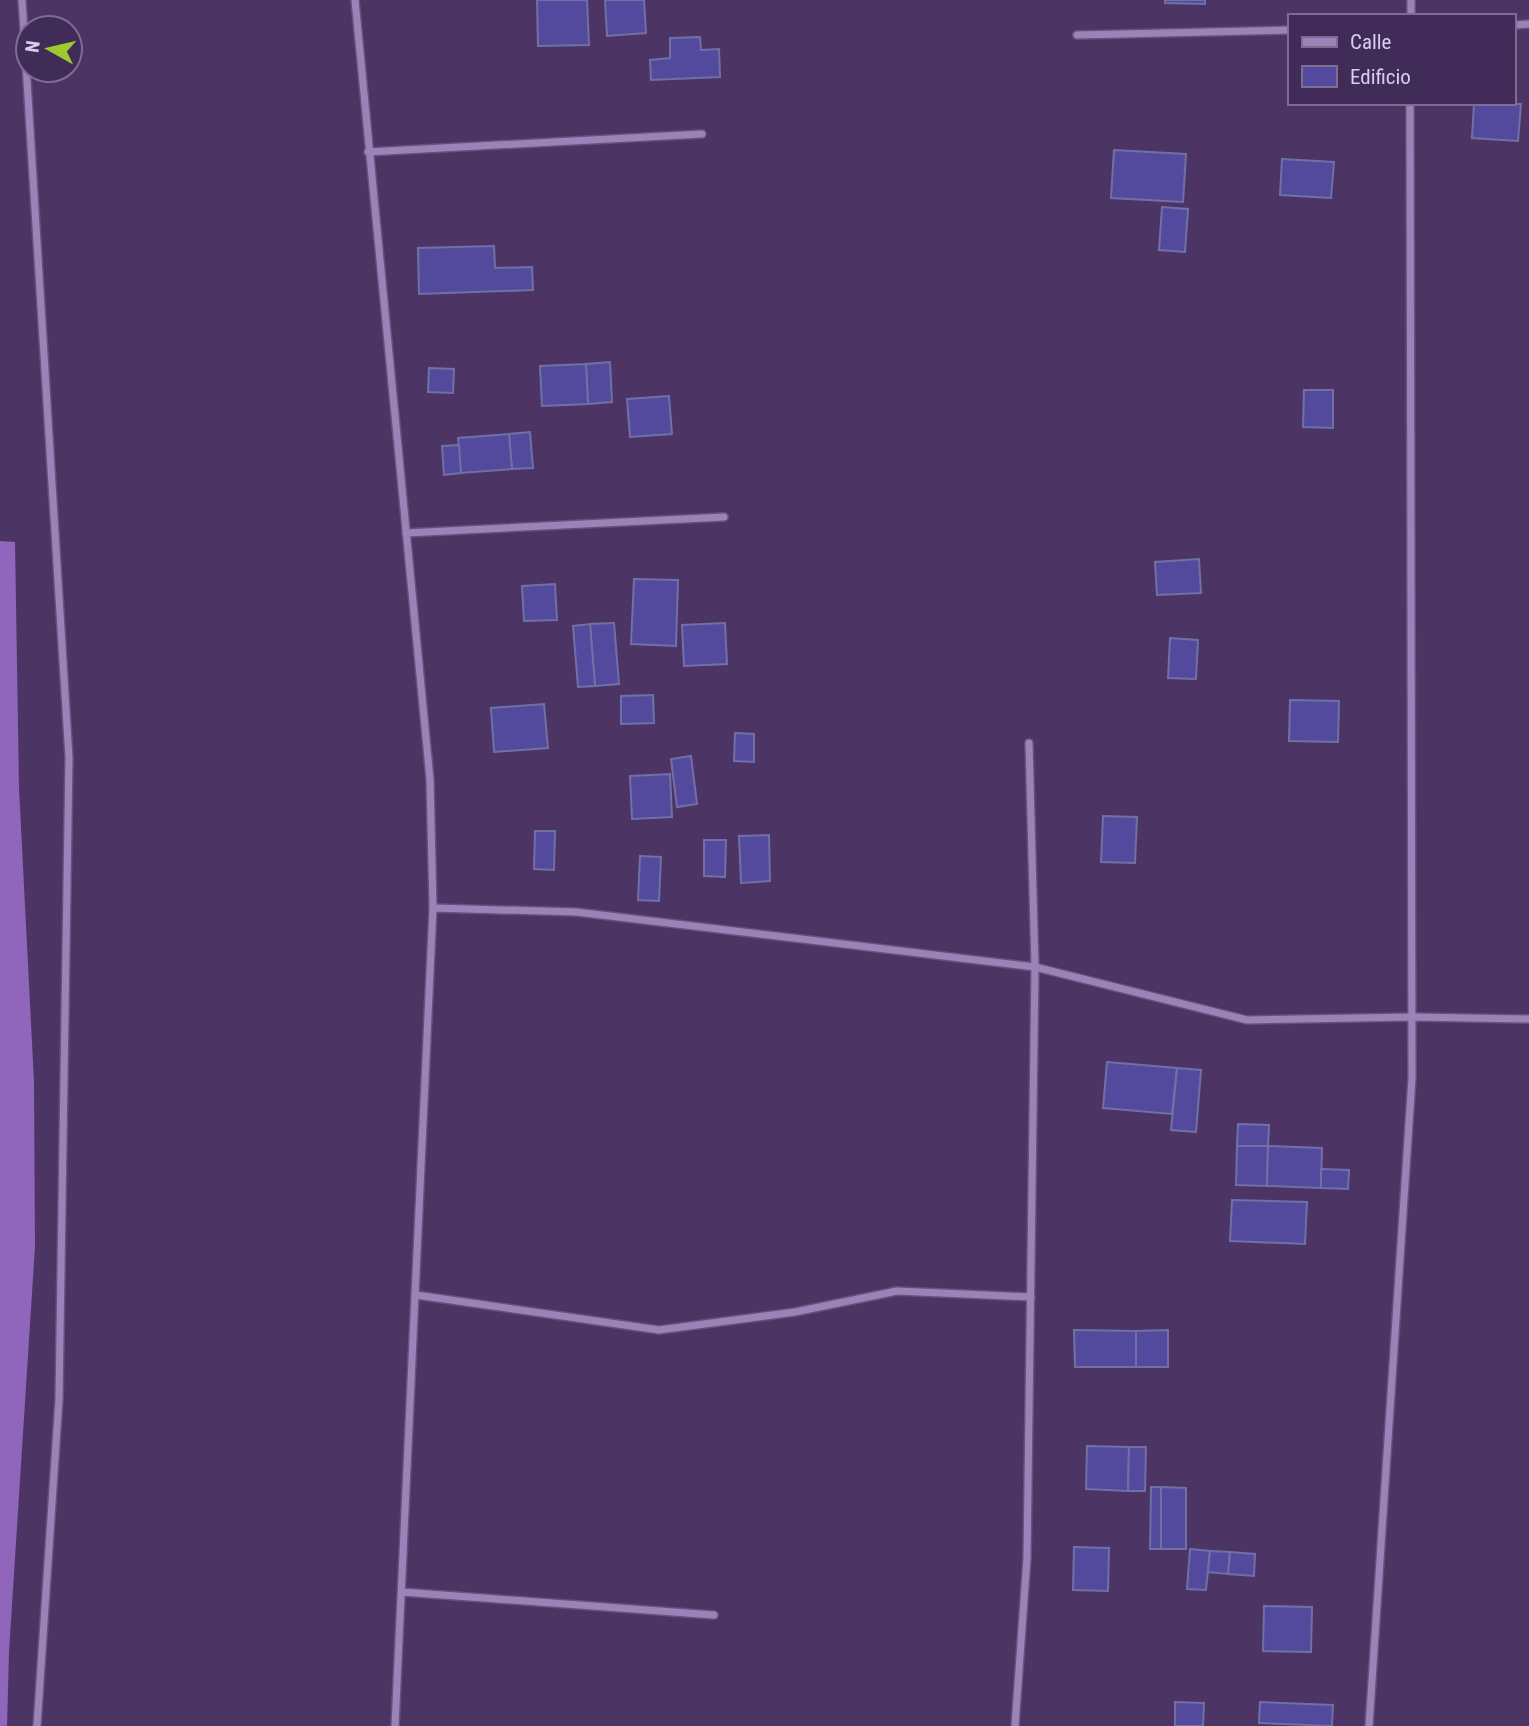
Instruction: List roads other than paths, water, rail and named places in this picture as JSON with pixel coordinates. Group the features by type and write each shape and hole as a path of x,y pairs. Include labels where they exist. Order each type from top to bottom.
{"street":[{"path":"22,0 69,758 59,1399 37,1726"},
{"path":"355,0 430,779 433,908 395,1726"},
{"path":"1077,35 1288,30"},
{"path":"1369,1726 1409,1132 1413,1017 1410,105"},
{"path":"368,152 702,134"},
{"path":"406,533 724,517"},
{"path":"1015,1726 1027,1558 1031,1297 1035,967 1030,743"},
{"path":"433,908 576,912 1035,967 1247,1020 1413,1017 1529,1019"},
{"path":"416,1295 659,1330 795,1312 897,1291 1031,1297"},
{"path":"402,1592 714,1615"}]}
